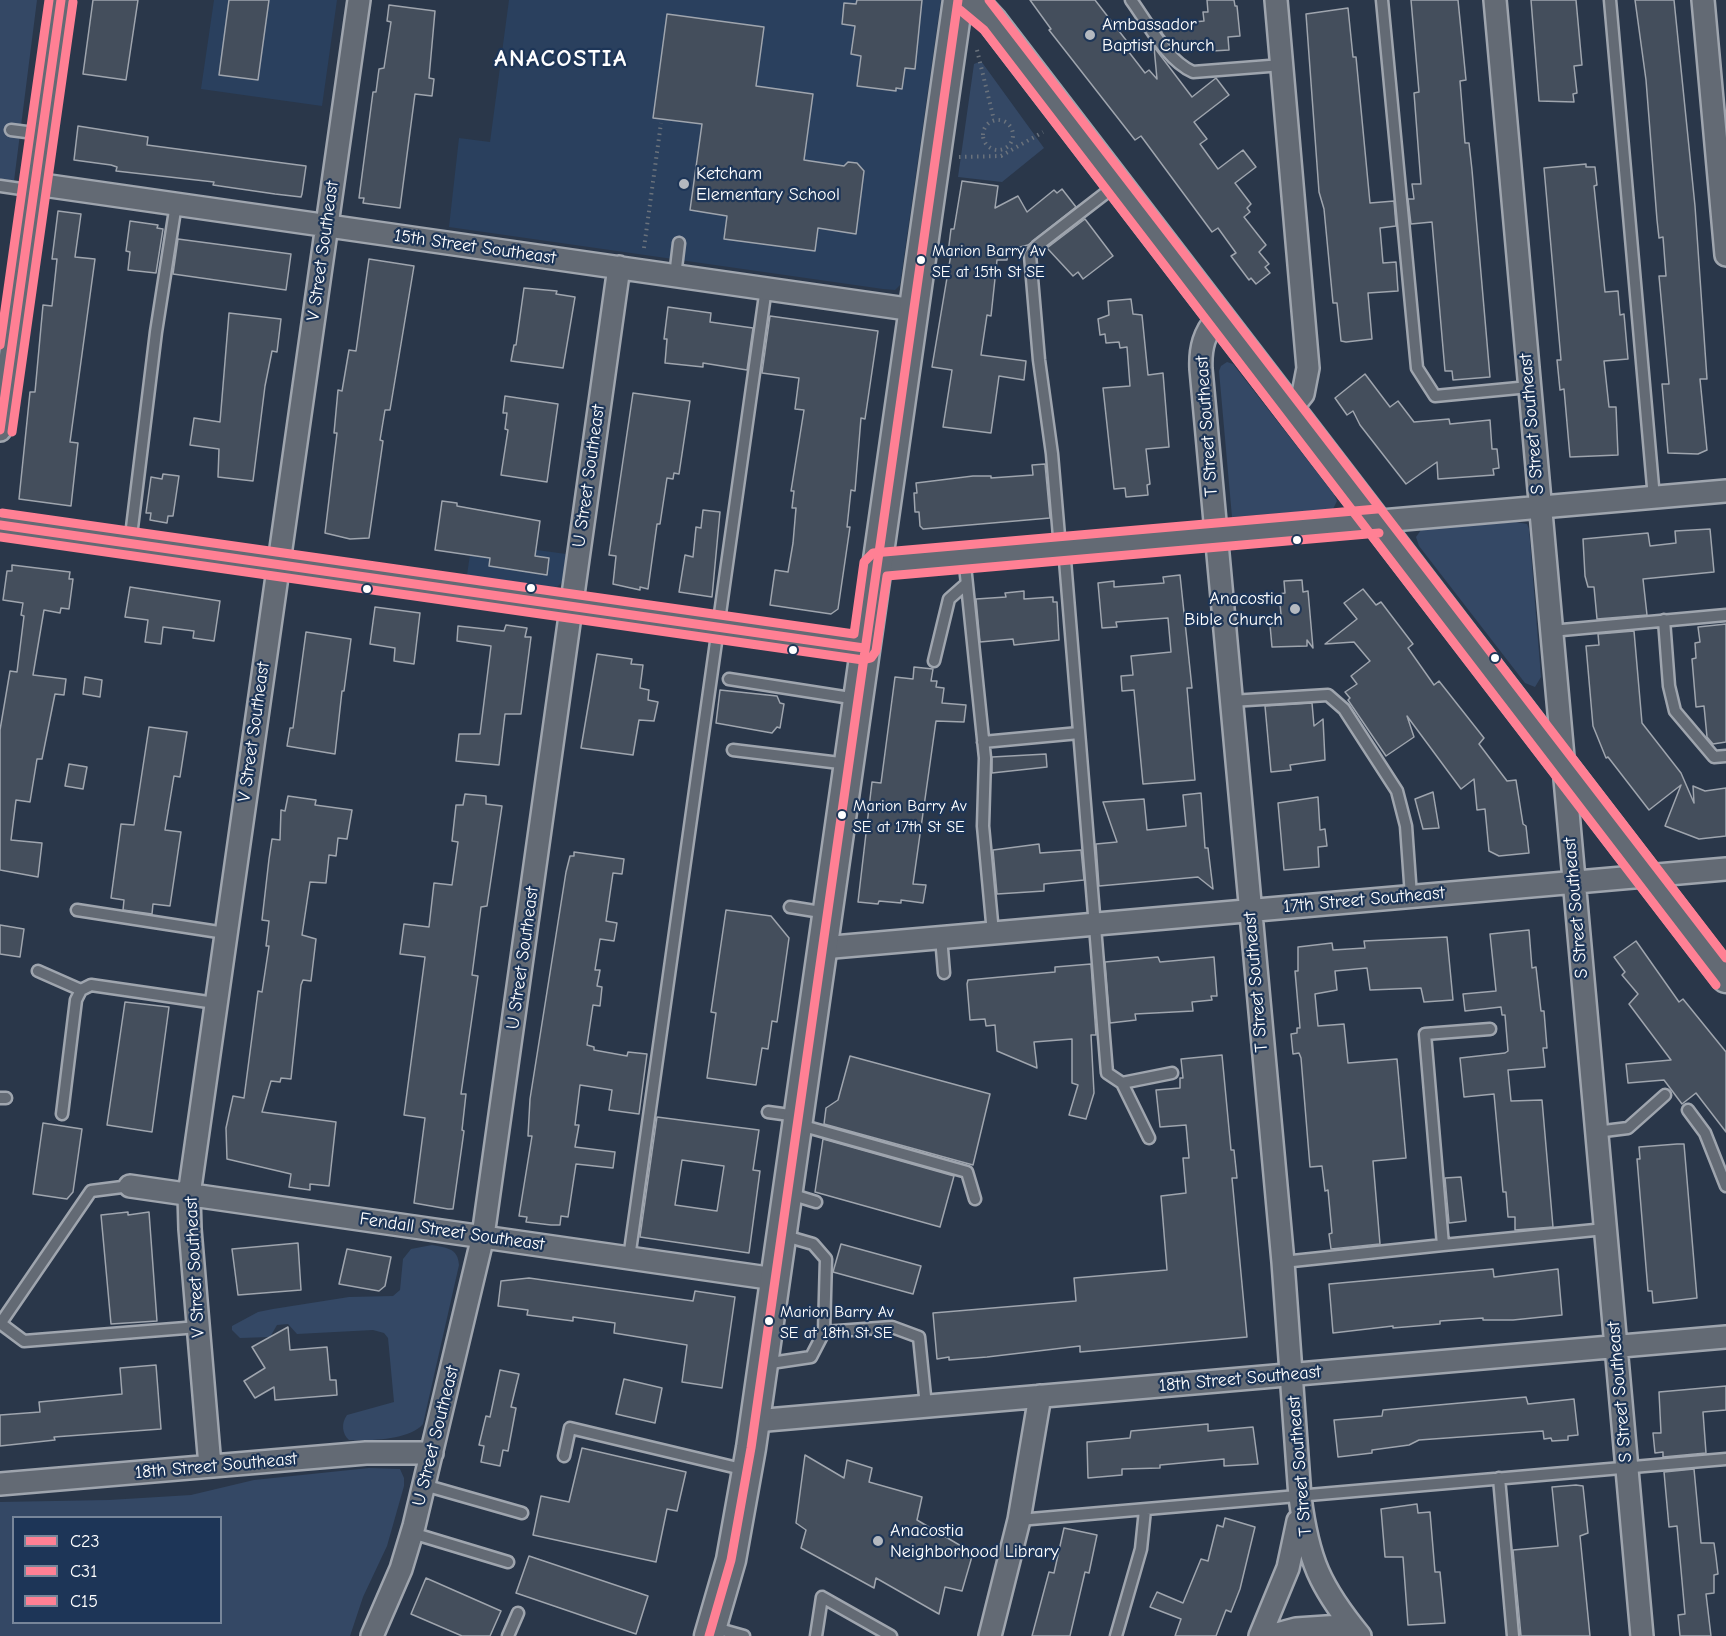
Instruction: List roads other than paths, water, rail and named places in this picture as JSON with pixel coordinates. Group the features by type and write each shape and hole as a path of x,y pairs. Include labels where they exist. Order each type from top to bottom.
{"main road":[{"path":"710,1631 731,1560 764,1364 864,648 958,0"},
{"path":"967,0 993,22 1563,762 1726,978"}],"street":[{"path":"0,430 61,0"},
{"name":"V Street Southeast","path":"210,1466 189,1195 359,0"},
{"path":"1276,0 1308,368 1303,394 1290,410"},
{"name":"S Street Southeast","path":"1495,0 1642,1636"},
{"path":"1703,0 1726,255"},
{"name":"15th Street Southeast","path":"35,188 176,204 914,310"},
{"name":"U Street Southeast","path":"372,1636 400,1569 412,1533 483,1236 619,267"},
{"name":"T Street Southeast","path":"1218,317 1205,336 1200,358 1283,1262 1300,1497 1305,1535 1314,1567 1326,1591 1359,1635"},
{"path":"876,565 1726,491"},
{"path":"0,525 864,648"},
{"name":"17th Street Southeast","path":"822,948 1726,869"},
{"name":"Fendall Street Southeast","path":"130,1186 775,1279"},
{"name":"18th Street Southeast","path":"755,1421 1726,1337"},
{"path":"990,1636 1019,1520 1041,1396"},
{"name":"18th Street Southeast","path":"0,1484 366,1453 432,1453"},
{"path":"1260,1636 1288,1568 1297,1538 1300,1497"},
{"path":"1270,1636 1296,1629 1341,1626 1359,1635"}],"lane":[{"path":"1131,0 1183,68 1193,72 1281,65"},
{"path":"1382,0 1417,368 1435,396 1529,387"},
{"path":"1611,0 1654,498"},
{"path":"11,130 42,134"},
{"path":"1117,185 1037,246 1030,255 1039,360 1062,548 1097,924 1107,1073 1122,1083 1149,1138"},
{"path":"0,186 35,188"},
{"path":"130,544 156,332 176,204"},
{"path":"675,276 679,243"},
{"path":"628,1258 766,288"},
{"path":"964,556 983,742 983,826 993,933"},
{"path":"934,661 948,599 966,584"},
{"path":"1551,631 1726,615"},
{"path":"1664,620 1669,686 1675,711 1714,757 1726,756"},
{"path":"729,679 857,699"},
{"path":"1231,701 1328,695 1344,709 1398,791 1406,826 1411,896"},
{"path":"983,742 1079,733"},
{"path":"733,750 848,765"},
{"path":"790,907 827,913"},
{"path":"77,910 225,933"},
{"path":"941,937 944,973"},
{"path":"38,971 81,990"},
{"path":"62,1114 76,1000 81,990 91,985 215,1003"},
{"path":"1443,1245 1425,1034 1490,1029"},
{"path":"1122,1083 1172,1073"},
{"path":"1596,1132 1628,1128 1665,1095"},
{"path":"1688,1110 1706,1133 1726,1186"},
{"path":"768,1112 967,1172 975,1199"},
{"path":"130,1186 92,1191 0,1323 24,1341 198,1327"},
{"path":"787,1192 816,1202"},
{"path":"1283,1262 1605,1229"},
{"path":"764,1364 810,1357 825,1332 826,1259 813,1244 781,1235"},
{"path":"825,1332 892,1327 919,1337 926,1406"},
{"path":"564,1456 570,1428 747,1470"},
{"path":"1019,1520 1726,1459"},
{"path":"1499,1478 1514,1636"},
{"path":"424,1485 522,1513"},
{"path":"1116,1636 1141,1549 1145,1510"},
{"path":"412,1533 508,1562"},
{"path":"816,1636 822,1598 891,1636"},
{"path":"508,1636 518,1613"},
{"path":"710,1631 744,1636"}],"place":[{"name":"Ambassador Baptist Church","path":"1090,35"},
{"name":"Ketcham Elementary School","path":"684,184"},
{"name":"Marion Barry Av SE at 15th St SE","path":"921,260"},
{"name":"Anacostia Bible Church","path":"1295,609"},
{"name":"Marion Barry Av SE at 17th St SE","path":"842,815"},
{"name":"Marion Barry Av SE at 18th St SE","path":"769,1321"},
{"name":"Anacostia Neighborhood Library","path":"878,1541"}],"district":[{"name":"ANACOSTIA","path":"561,59"}]}
